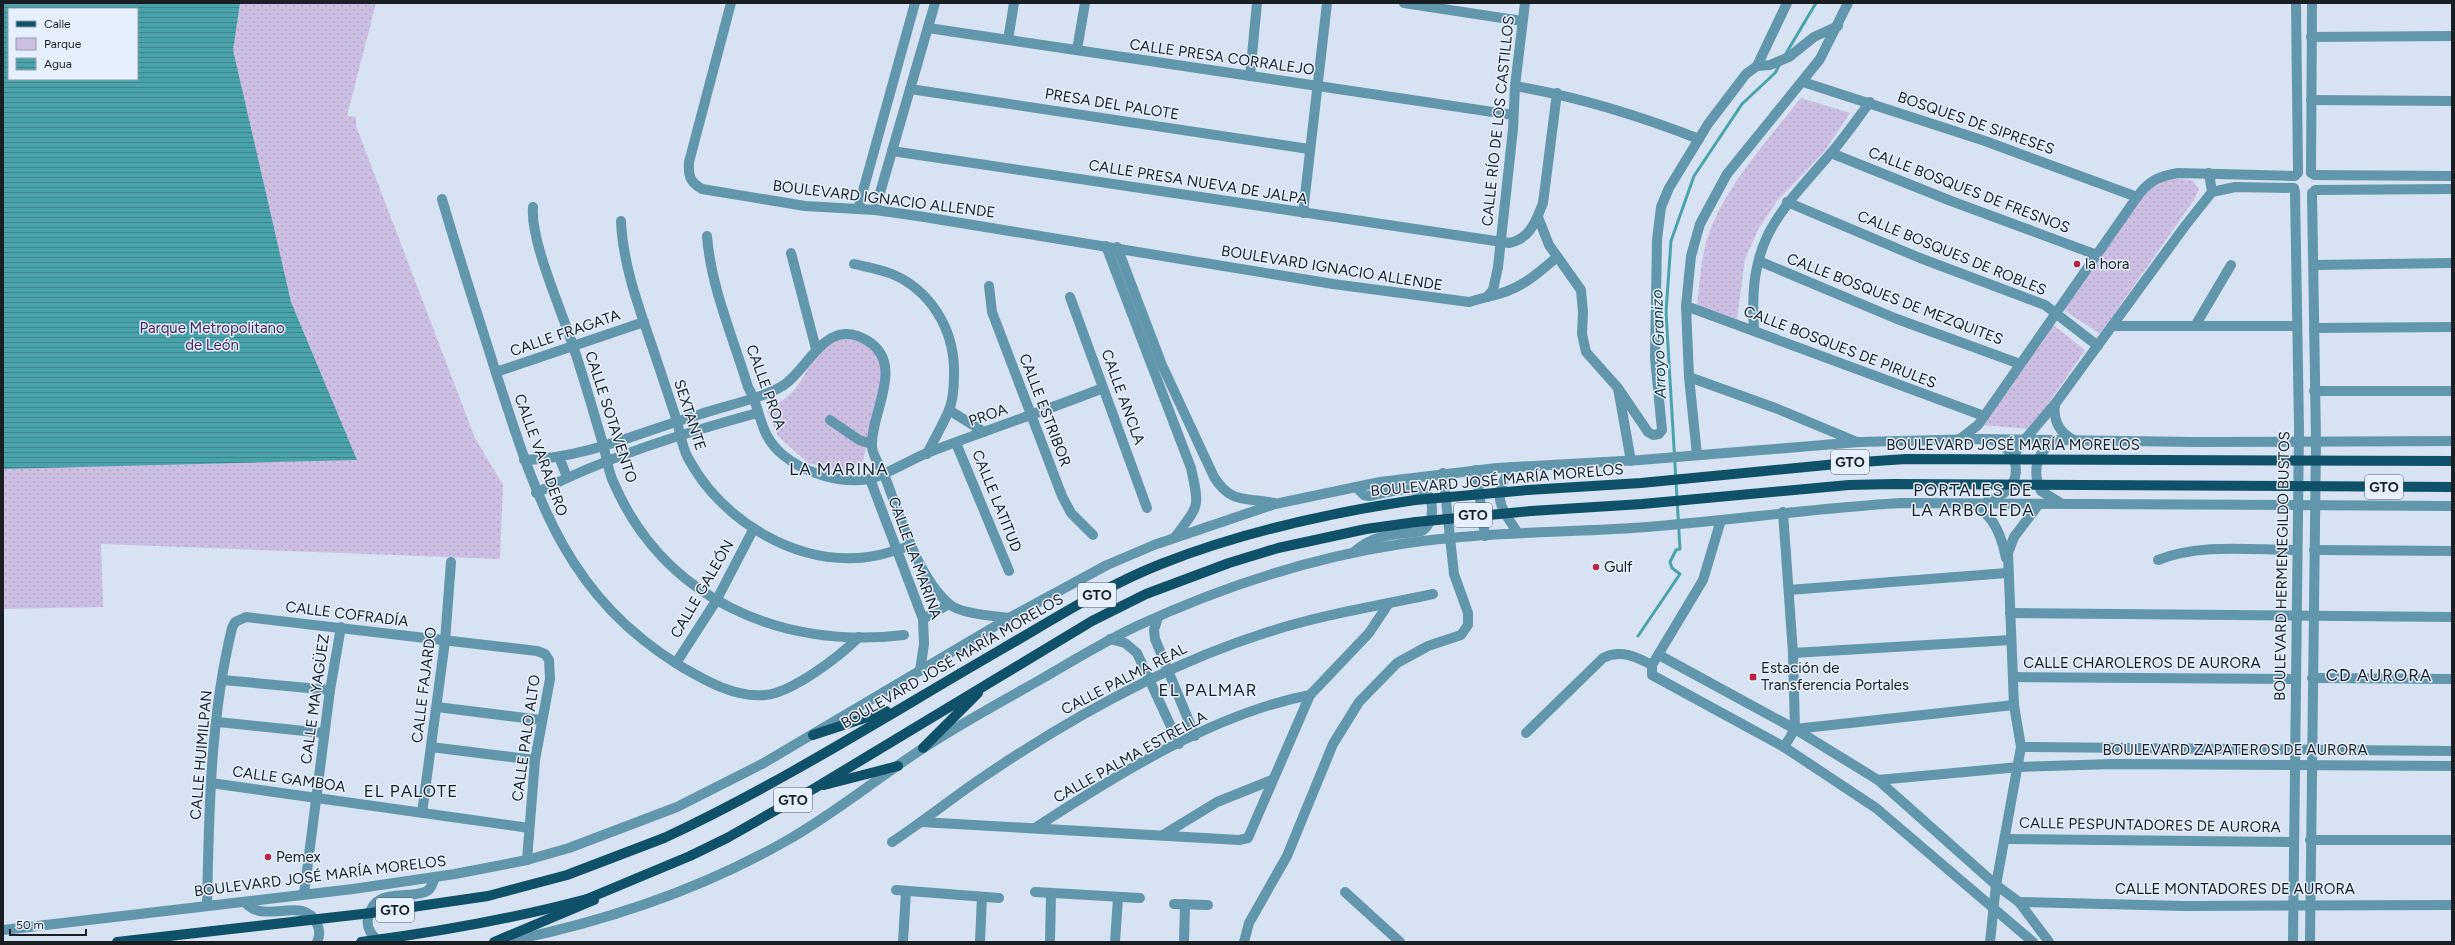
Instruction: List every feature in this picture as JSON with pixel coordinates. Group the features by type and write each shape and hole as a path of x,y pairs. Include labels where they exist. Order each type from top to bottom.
{"main road":[{"name":"BOULEVARD JOSÉ MARÍA MORELOS","path":"117,942 371,914 488,896 567,875 664,838 729,805 1132,577 1224,541 1328,515 1415,500 1687,479 1875,461 2013,458 2298,460"},
{"name":"GTO","path":"2298,460 2452,461"},
{"name":"GTO","path":"361,942 455,929 540,912 586,899 640,876 727,838 815,788 989,681 1092,621 1132,600 1172,583 1278,548 1366,529 1473,515 1697,499 1849,485 2013,484 2452,487"},
{"path":"923,748 989,681"},
{"path":"813,736 906,704"},
{"path":"815,788 898,766"},
{"path":"494,942 568,912 640,876"}],"street":[{"name":"BOULEVARD IGNACIO ALLENDE","path":"730,3 688,175 696,185 702,189 805,206 875,210 1117,247 1448,301 1469,302 1508,293 1531,280 1557,257"},
{"path":"858,209 915,3"},
{"path":"875,210 935,3"},
{"path":"1008,40 1014,3"},
{"path":"1077,50 1085,3"},
{"path":"1250,76 1258,3"},
{"path":"1303,213 1309,149 1327,3"},
{"path":"1404,3 1522,21"},
{"name":"CALLE RÍO DE LOS CASTILLOS","path":"1500,243 1513,129 1512,115 1515,86 1525,3"},
{"path":"1557,93 1543,203 1538,217 1549,245 1581,290 1582,334 1586,352 1618,388 1648,432 1654,435 1659,434 1662,430 1655,358 1657,240 1661,207 1669,188 1708,124 1746,74 1757,66 1787,3"},
{"path":"1697,455 1689,377 1686,306 1691,256 1700,224 1727,174 1747,147 1803,82 1820,59 1838,26 1848,3"},
{"path":"2294,190 2296,174 2296,3"},
{"path":"2312,3 2311,100 2313,174 2317,182 2313,192"},
{"path":"1757,66 1770,65 1789,57 1814,37 1838,26"},
{"name":"CALLE PRESA CORRALEJO","path":"928,28 1512,115"},
{"path":"2312,37 2452,36"},
{"name":"BOSQUES DE SIPRESES","path":"1803,82 1870,102 2137,197"},
{"path":"1515,86 1557,93 1623,111 1699,139"},
{"name":"PRESA DEL PALOTE","path":"910,89 1309,149"},
{"path":"2311,100 2452,101"},
{"path":"1754,329 1754,282 1758,261 1771,225 1787,202 1831,152 1870,102"},
{"name":"CALLE PRESA NUEVA DE JALPA","path":"892,151 1500,243 1521,239 1538,217"},
{"name":"CALLE BOSQUES DE FRESNOS","path":"1831,152 1951,201 2097,255"},
{"path":"1960,439 1978,425 2137,197 2155,179 2178,173 2296,174 2304,171 2313,174 2452,176"},
{"path":"2209,173 2212,192"},
{"path":"2013,458 2026,439 2055,404 2185,226 2212,192 2235,187 2294,190 2303,195 2313,192 2452,189"},
{"name":"BOULEVARD HERMENEGILDO BUSTOS","path":"2293,942 2298,486 2294,190"},
{"name":"BOULEVARD HERMENEGILDO BUSTOS","path":"2310,942 2310,766 2316,441 2314,391 2313,192"},
{"name":"CALLE VARADERO","path":"442,199 524,460 536,493 555,534 579,573 629,628 676,663 704,679 734,691 765,695 803,679 832,661 860,637"},
{"name":"CALLE BOSQUES DE ROBLES","path":"1787,202 1920,258 2045,305 2098,346"},
{"name":"CALLE SOTAVENTO","path":"533,207 532,216 537,240 573,346 612,478 634,520 654,548 673,568 716,601 747,617 813,635 860,637 904,635"},
{"name":"SEXTANTE","path":"621,221 624,251 644,322 688,457 704,483 722,503 754,530 800,549 825,556 867,557 912,545"},
{"name":"CALLE PROA","path":"708,236 712,269 718,291 748,387 754,397 761,425 773,445 796,465 826,476 870,479"},
{"path":"1488,297 1494,282 1500,243"},
{"path":"1106,246 1191,468 1197,505 1193,515 1176,537"},
{"path":"1117,247 1162,365 1214,477 1224,491 1235,499 1275,504 1356,487 1443,473 1511,467 1636,461 1859,442 1960,439 2452,441"},
{"path":"791,253 816,349"},
{"name":"CALLE BOSQUES DE MEZQUITES","path":"1758,261 1897,319 2020,364"},
{"path":"2314,264 2452,263"},
{"path":"854,264 892,274 907,282 934,308 945,323 954,361 954,378 949,410 926,454"},
{"path":"2195,326 2230,265"},
{"name":"CALLE ESTRIBOR","path":"989,286 992,312 1071,513 1093,534"},
{"name":"CALLE ANCLA","path":"1070,297 1147,508"},
{"name":"CALLE BOSQUES DE PIRULES","path":"1686,306 1754,329 1912,391 1984,416"},
{"name":"CALLE FRAGATA","path":"496,372 644,322"},
{"path":"2112,326 2297,326"},
{"path":"2314,328 2452,327"},
{"name":"CALLE LA MARINA","path":"524,460 559,457 603,445 754,397 783,386 802,368 816,349 833,337 848,334 868,340 880,352 886,368 886,376 874,426 872,444 876,460 883,472 912,545 929,580 949,604 979,613 1009,618"},
{"path":"1689,377 1778,409 1859,442"},
{"name":"PROA","path":"883,472 926,454 984,432 1033,416 1103,388"},
{"path":"1618,388 1636,461"},
{"path":"2314,391 2452,391"},
{"path":"2055,404 2055,416 2058,426 2066,436 2074,440"},
{"path":"949,410 984,432"},
{"path":"536,493 567,477 608,461 680,435 757,413"},
{"path":"830,420 860,440 872,444"},
{"path":"1978,504 2005,495 2013,484 2016,471 2013,458 2000,443 1980,439"},
{"path":"2061,440 2050,445 2038,459 2035,471 2038,485 2050,498 2063,503"},
{"name":"CALLE LATITUD","path":"956,443 1009,571"},
{"path":"559,457 567,477"},
{"path":"1511,467 1501,484 1499,497 1504,513 1518,534"},
{"path":"1476,470 1486,536"},
{"path":"870,479 883,472"},
{"path":"1244,942 1249,923 1287,856 1333,744 1359,702 1397,663 1423,648 1461,635 1467,628 1469,617 1456,581 1449,538 1443,473"},
{"name":"CALLE LA MARINA","path":"870,479 923,619 924,644 920,671"},
{"path":"1354,552 1365,542 1374,538 1422,531 1428,527 1432,508 1431,500 1424,491 1414,488 1369,496 1364,495 1356,487"},
{"path":"505,942 600,920 701,884 788,840 849,802 923,748 981,712 1110,639 1211,594 1267,576 1354,552 1400,544 1449,538 1698,523 1783,512 1901,503 2063,503 2146,506 2452,506"},
{"name":"BOULEVARD JOSÉ MARÍA MORELOS","path":"3,930 245,902 435,877 527,860 609,834 677,807 762,764 813,736 1009,618 1107,565 1208,525 1275,504"},
{"path":"1950,504 1972,507 1990,519 2000,536 2007,562 2014,705 2021,747 2006,839 1996,885 1995,911 1990,942"},
{"path":"2007,562 2014,537 2039,504"},
{"path":"1783,512 1793,653 1795,729 1784,747"},
{"path":"1721,520 1703,580 1652,665 1652,675 1784,747 1876,808 2033,942"},
{"name":"CALLE GALEÓN","path":"676,663 716,601 754,530"},
{"path":"2158,560 2180,553 2197,551 2297,550"},
{"path":"2314,550 2452,551"},
{"name":"CALLE FAJARDO","path":"422,812 445,641 451,562"},
{"path":"1789,590 2007,573"},
{"name":"CALLE PALMA REAL","path":"892,842 973,784 1041,740 1150,680 1215,651 1265,633 1315,619 1433,594"},
{"path":"921,822 1163,834 1239,840 1248,838 1310,695 1369,633 1389,603"},
{"path":"923,619 949,604"},
{"path":"2010,613 2452,617"},
{"name":"CALLE COFRADÍA","path":"246,617 537,651"},
{"name":"CALLE HUIMILPAN","path":"207,906 211,784 223,680 232,628 235,622 246,617"},
{"path":"1158,617 1154,634 1195,736"},
{"name":"CALLE MAYAGÜEZ","path":"304,894 324,733 341,627"},
{"path":"1110,639 1125,643 1134,649 1140,658 1179,744"},
{"path":"1793,653 2011,640"},
{"name":"CALLE PALO ALTO","path":"527,860 535,760 550,666 545,654 537,651"},
{"path":"1526,733 1603,658 1619,654 1630,655 1652,665"},
{"path":"1658,655 1795,729 1878,780 1996,885 2019,902 2049,942"},
{"name":"CALLE CHAROLEROS DE AURORA","path":"2013,677 2295,679"},
{"path":"2312,678 2452,679"},
{"path":"223,680 330,690"},
{"name":"CALLE PALMA ESTRELLA","path":"1035,828 1084,796 1195,736 1240,716 1288,699 1310,695"},
{"path":"1795,729 2014,705"},
{"path":"437,707 541,720"},
{"path":"218,722 324,733"},
{"path":"431,747 535,760"},
{"name":"BOULEVARD ZAPATEROS DE AURORA","path":"2021,747 2113,747 2294,751 2452,751"},
{"path":"2113,747 2114,764"},
{"name":"BOULEVARD ZAPATEROS DE AURORA","path":"1878,780 2018,767 2114,764 2452,766"},
{"path":"1163,834 1217,802 1272,780"},
{"name":"CALLE GAMBOA","path":"211,784 529,828"},
{"name":"CALLE PESPUNTADORES DE AURORA","path":"2006,839 2294,842"},
{"path":"2310,840 2452,840"},
{"path":"379,942 371,935 367,924 370,910 375,902 383,898 426,892 432,885 435,877"},
{"path":"903,942 901,890 998,898"},
{"path":"1035,892 1118,898 1140,898"},
{"path":"1345,892 1400,942"},
{"path":"1050,942 1051,894"},
{"path":"980,942 982,897"},
{"path":"1115,942 1118,898"},
{"path":"245,902 249,908 256,911 294,910 306,912 314,917 320,929 317,942"},
{"name":"CALLE MONTADORES DE AURORA","path":"2019,902 2185,906 2452,905"},
{"path":"1174,904 1208,905"},
{"path":"1185,904 1185,941"}],"green space":[{"name":"Parque Metropolitano de León","path":"3,3 376,3 347,116 356,117 356,126 475,438 503,485 500,559 101,544 103,607 3,609"},
{"path":"1801,98 1850,113 1824,152 1777,201 1759,228 1745,259 1737,319 1697,306 1704,251 1710,231 1719,210 1744,170"},
{"path":"2171,178 2192,180 2199,189 2194,200 2100,334 2062,309 2123,222 2154,183"},
{"path":"2052,324 2085,350 2031,429 1981,425"},
{"path":"848,339 861,341 878,355 884,373 863,461 849,473 808,463 778,436 767,411 768,407 780,402 790,395 821,350 832,342"}],"water":[{"path":"3,3 240,3 233,50 291,302 357,460 3,469"}],"waterway":[{"name":"Arroyo Granizo","path":"1785,55 1816,3"},
{"name":"Arroyo Granizo","path":"1638,636 1680,574 1672,568 1670,562 1676,550 1680,549 1666,312 1671,241 1694,176 1742,104 1775,73 1780,64"}],"place":[{"name":"la hora","path":"2077,264"},
{"name":"Gulf","path":"1596,567"},
{"name":"Estación de Transferencia Portales","path":"1753,677"},
{"name":"Pemex","path":"268,857"}],"district":[{"name":"LA MARINA","path":"839,469"},
{"name":"PORTALES DE LA ARBOLEDA","path":"1973,500"},
{"name":"CD AURORA","path":"2379,675"},
{"name":"EL PALMAR","path":"1208,690"},
{"name":"EL PALOTE","path":"411,791"}]}
